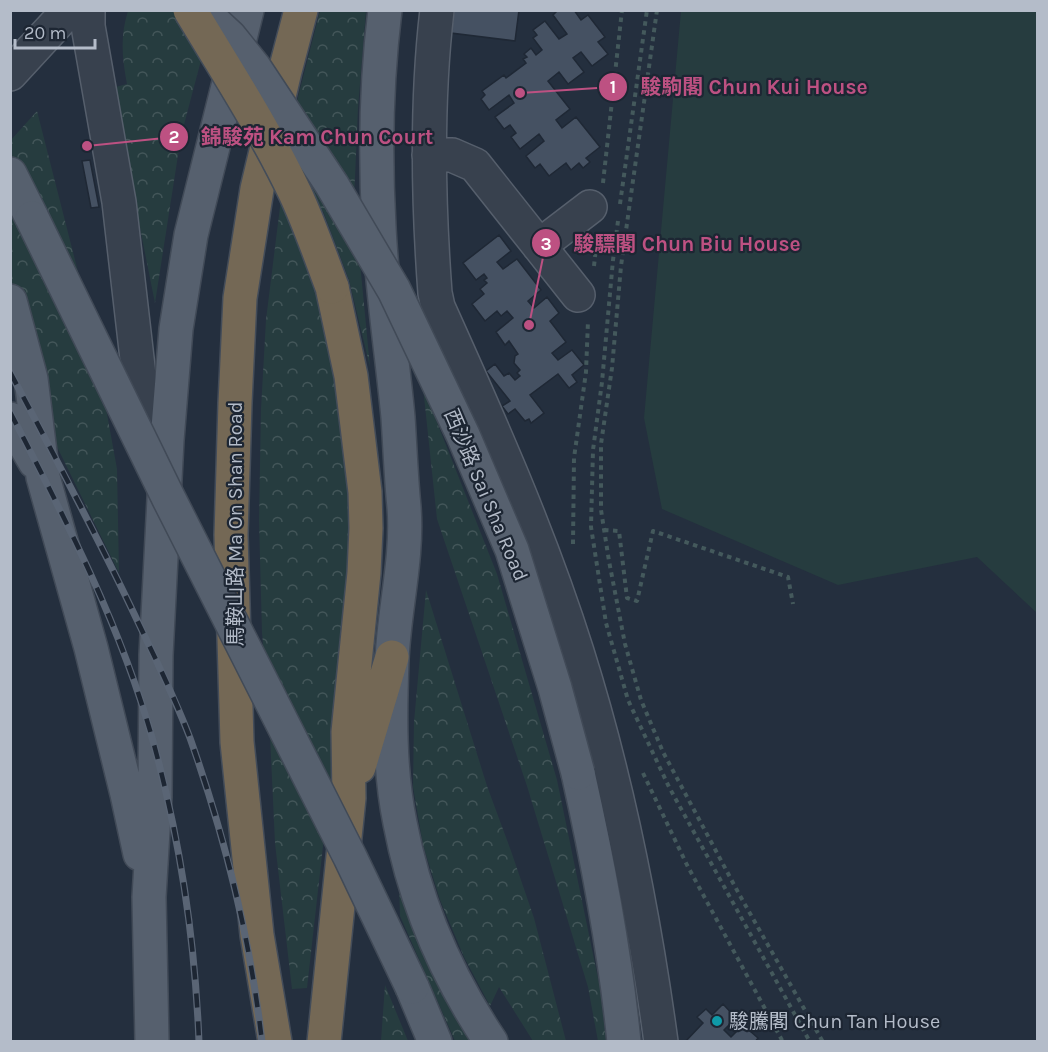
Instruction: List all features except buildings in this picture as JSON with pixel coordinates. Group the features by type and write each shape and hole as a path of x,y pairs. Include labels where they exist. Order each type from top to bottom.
{"highway":[{"path":"190,10 287,176 305,215 332,287 351,376 365,492 366,528 364,573 348,732 349,798 324,1041"},
{"name":"馬鞍山路 Ma On Shan Road","path":"275,1041 257,935 237,742 231,535 234,403 240,298 257,189 302,10"},
{"path":"349,798 392,657"}],"main road":[{"name":"西沙路 Sai Sha Road","path":"201,10 230,38 254,67 332,185 394,291 467,446 512,550 555,688 578,773 599,866 617,973 624,1041"},
{"path":"152,1041 148,897 155,797 156,655 167,440 176,329 191,235 247,10"},
{"path":"385,10 378,87 379,228 398,419 404,510 401,582 392,657 392,744 399,821 419,899 439,950 456,985 491,1041"},
{"path":"10,174 169,499 350,857 435,1041"},
{"path":"10,301 31,379 43,477 91,648 128,794 148,897"},
{"path":"10,419 43,477"}],"street":[{"path":"10,74 69,10"},
{"path":"88,10 88,26 119,202 161,569"},
{"path":"437,10 430,99 429,155 434,280 438,307 521,497 577,651 600,729 637,887 661,1041"},
{"path":"429,155 452,155 475,165 539,246 587,294"},
{"path":"539,246 597,207"}],"path":[{"path":"573,549 574,458 586,372 587,294 622,10"},
{"path":"647,10 613,260 602,382 592,450 591,527 606,623 628,700 669,786 810,1041"},
{"path":"657,10 621,266 612,368 601,444 601,510 604,530 625,644 641,700 663,752 739,894 823,1041"},
{"path":"604,530 619,531 627,598 637,602 653,531 788,577 793,604"},
{"path":"641,769 687,865 783,1041"}],"green space":[{"path":"128,11 214,11 181,136 155,303 112,88 127,84 123,47"},
{"path":"320,11 366,11 358,108 354,200 370,367 349,280 323,211 295,229 317,299 337,391 349,499 348,602 307,988 292,989 275,843 262,632 259,521 261,409 266,320 281,199 297,101"},
{"path":"681,11 1037,11 1037,613 977,557 838,585 662,509 644,418"},
{"path":"37,111 89,315 117,469 119,573 11,353 11,140"},
{"path":"423,387 497,574 557,780 600,988 606,1041 598,1041 588,987 527,786 437,519"},
{"path":"426,590 487,786 534,918 566,1041 533,1041 499,987 490,1006 464,957 440,900 423,845 413,787 414,722"},
{"path":"399,884 476,1041 455,1041 400,916"},
{"path":"385,985 408,1041 381,1041"}],"railway":[{"path":"10,372 123,590 190,738 203,775 235,888 251,964 262,1042"},
{"path":"10,412 71,532 108,614 140,698 153,741 171,815 185,890 194,966 199,1042"}],"place":[{"name":"駿駒閣 Chun Kui House","path":"520,93"},
{"name":"錦駿苑 Kam Chun Court","path":"87,146"},
{"name":"駿驃閣 Chun Biu House","path":"529,325"},
{"name":"駿騰閣 Chun Tan House","path":"717,1021"}]}
